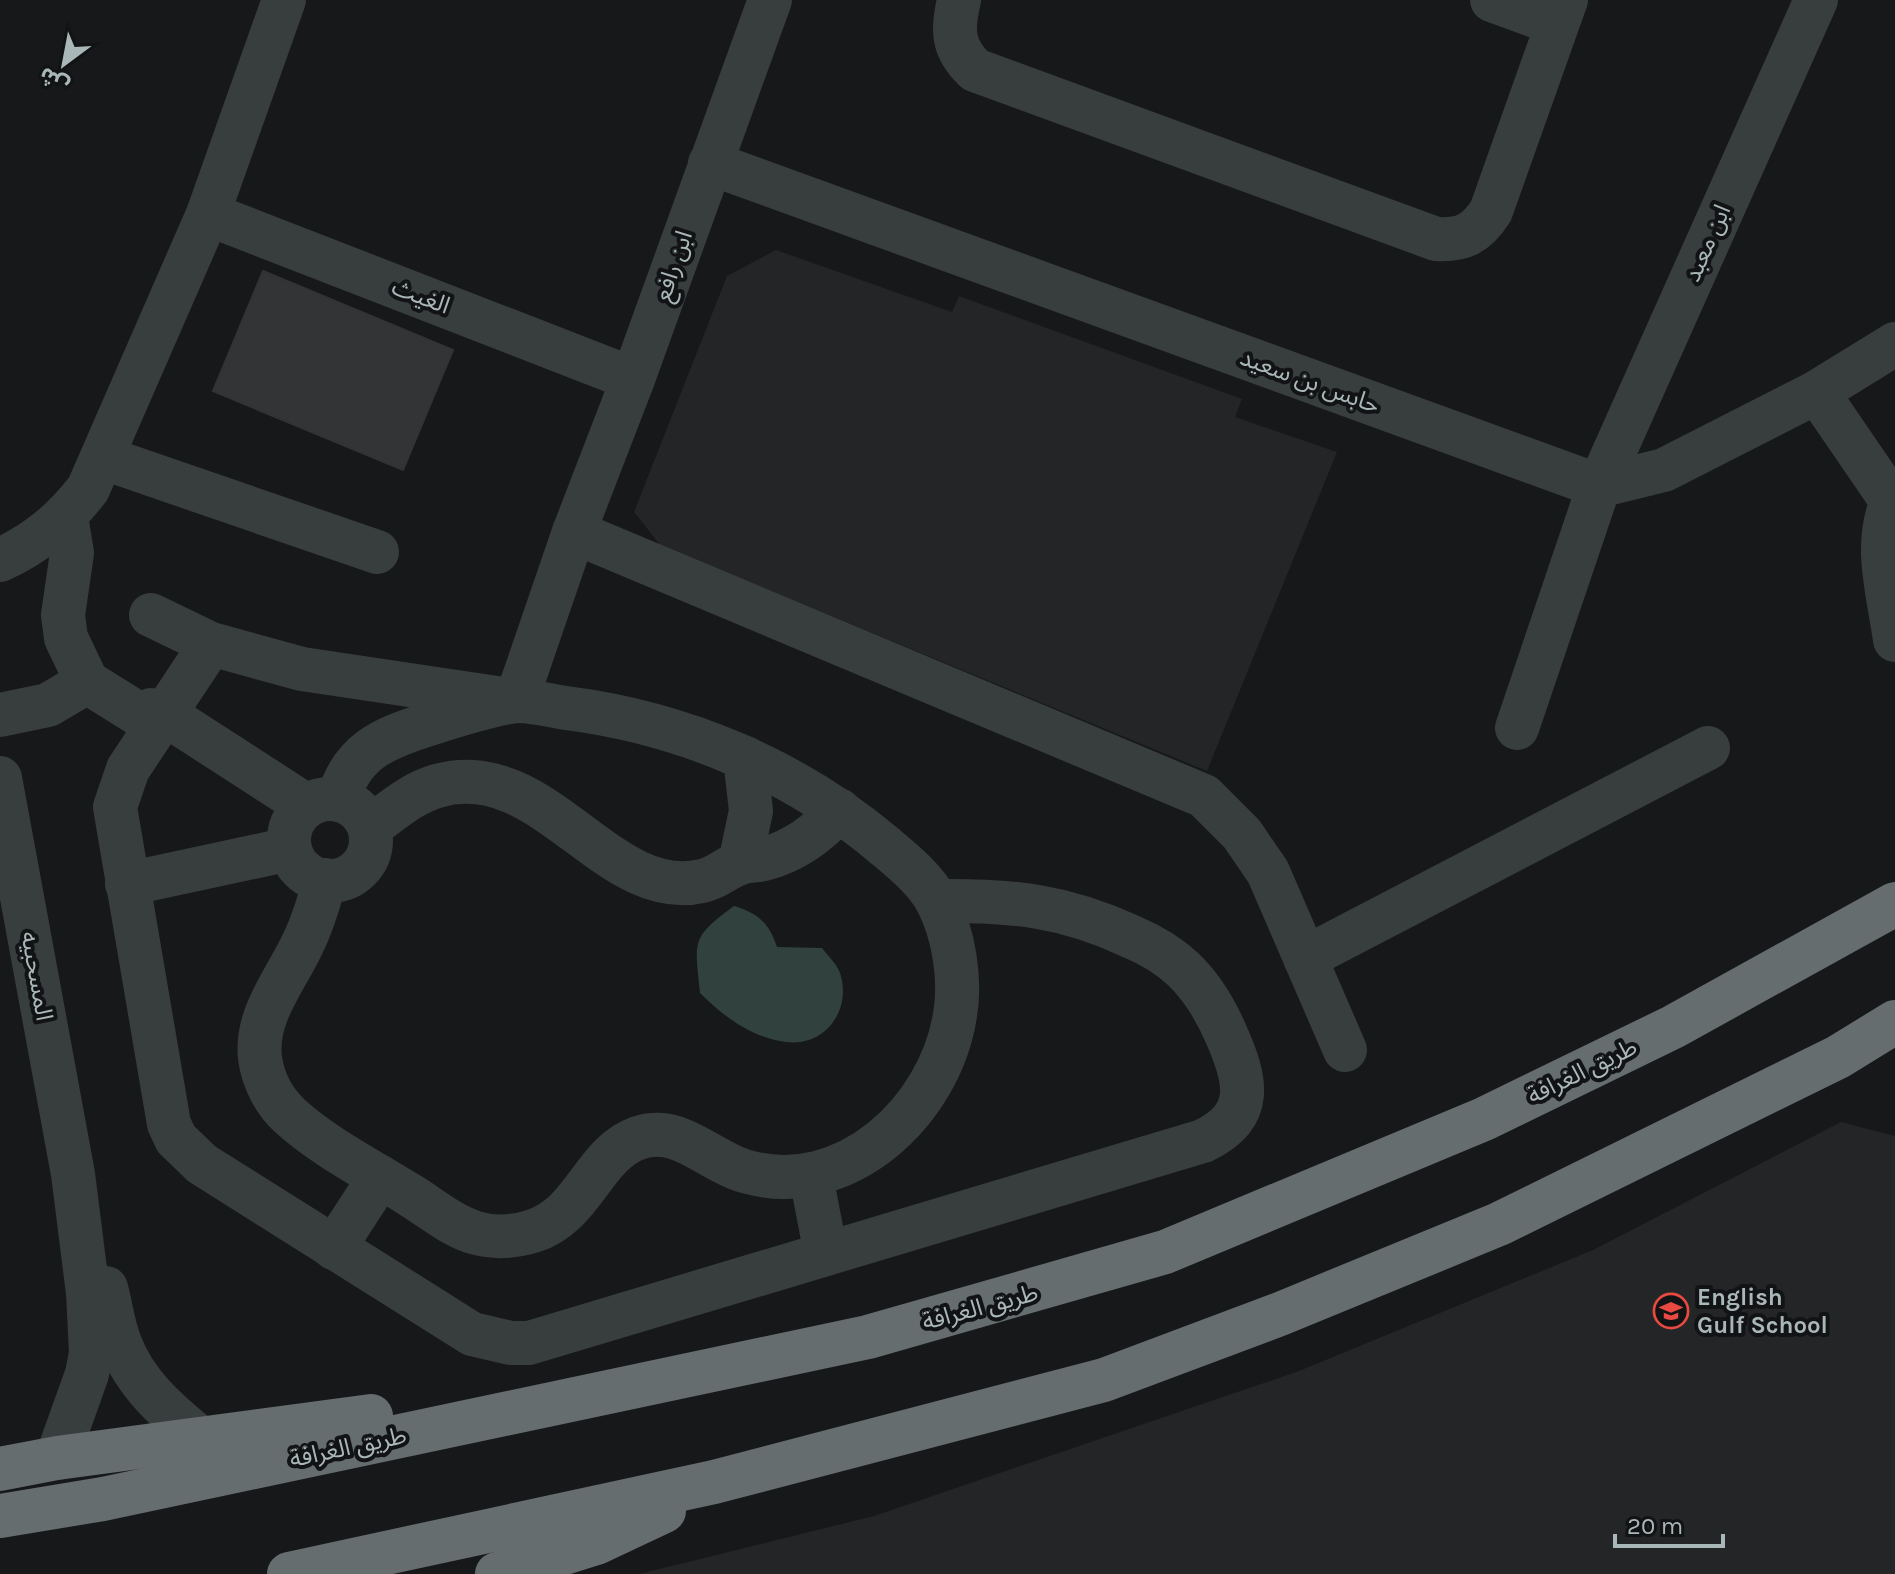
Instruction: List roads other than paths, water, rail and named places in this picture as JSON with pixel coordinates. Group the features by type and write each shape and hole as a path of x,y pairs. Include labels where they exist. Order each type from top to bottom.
{"highway":[{"name":"طريق الغرافة","path":"0,1516 103,1499 868,1337 1165,1252 1484,1119 1673,1027 1895,904"},
{"path":"289,1574 714,1482 1104,1380 1280,1314 1499,1224 1838,1057 1895,1022"},
{"path":"0,1469 57,1458 511,1397 576,1399"},
{"path":"497,1574 596,1543 655,1516 714,1482"}],"street":[{"path":"0,560 41,539 66,516 88,489 104,458 208,214 284,0"},
{"name":"ابن رافع","path":"516,701 574,532 633,379 770,0"},
{"path":"959,0 953,37 960,55 975,70 1436,239 1453,240 1469,235 1482,225 1491,211 1561,12 1492,0"},
{"name":"ابن معبد","path":"1517,728 1599,486 1816,0"},
{"name":"حابس بن سعيد","path":"710,163 1599,486"},
{"name":"الغيث","path":"208,214 633,379"},
{"path":"1599,486 1664,470 1817,392 1895,344"},
{"path":"1817,392 1894,504 1885,520 1882,541 1895,640"},
{"path":"104,458 377,552"},
{"path":"66,516 72,553 64,627 71,652 87,682 319,822 372,840 362,866 352,875 325,880 303,870 319,822 353,763 385,738 516,701"},
{"path":"574,532 1204,796 1242,834 1268,872 1345,1050"},
{"path":"151,615 211,644 302,669 623,715 691,736 745,758 839,810 906,863 937,901 955,956 956,1013 940,1068 907,1115 880,1143 848,1164 811,1176 763,1175 740,1170 685,1139 662,1135 638,1139 617,1150 582,1197 560,1218 534,1231 504,1236 475,1233 447,1220 290,1116 270,1088 260,1056 266,1011 306,936 325,880"},
{"path":"211,644 150,722 122,779 115,807 164,1109 176,1139 202,1164 472,1334 511,1343 529,1343 1203,1141 1224,1128 1239,1107 1244,1090 1242,1071 1205,994 1185,970 1160,950 1131,936 1057,910 1008,900 937,901"},
{"path":"0,715 48,705 87,682"},
{"path":"1305,958 1708,748"},
{"path":"740,863 751,811 745,758"},
{"name":"المسحبيه","path":"0,778 73,1174 88,1293 91,1353 79,1400 57,1458"},
{"path":"127,884 319,822 411,798 437,786 465,782 493,784 519,793 638,873 658,880 701,882 740,863 785,853 805,842 839,810"},
{"name":"المسحبيه","path":"73,1174 120,1344 140,1380 163,1409 200,1438"},
{"path":"811,1176 826,1254"},
{"path":"334,1248 380,1177"}],"place":[{"name":"English Gulf School","path":"1671,1311"}]}
